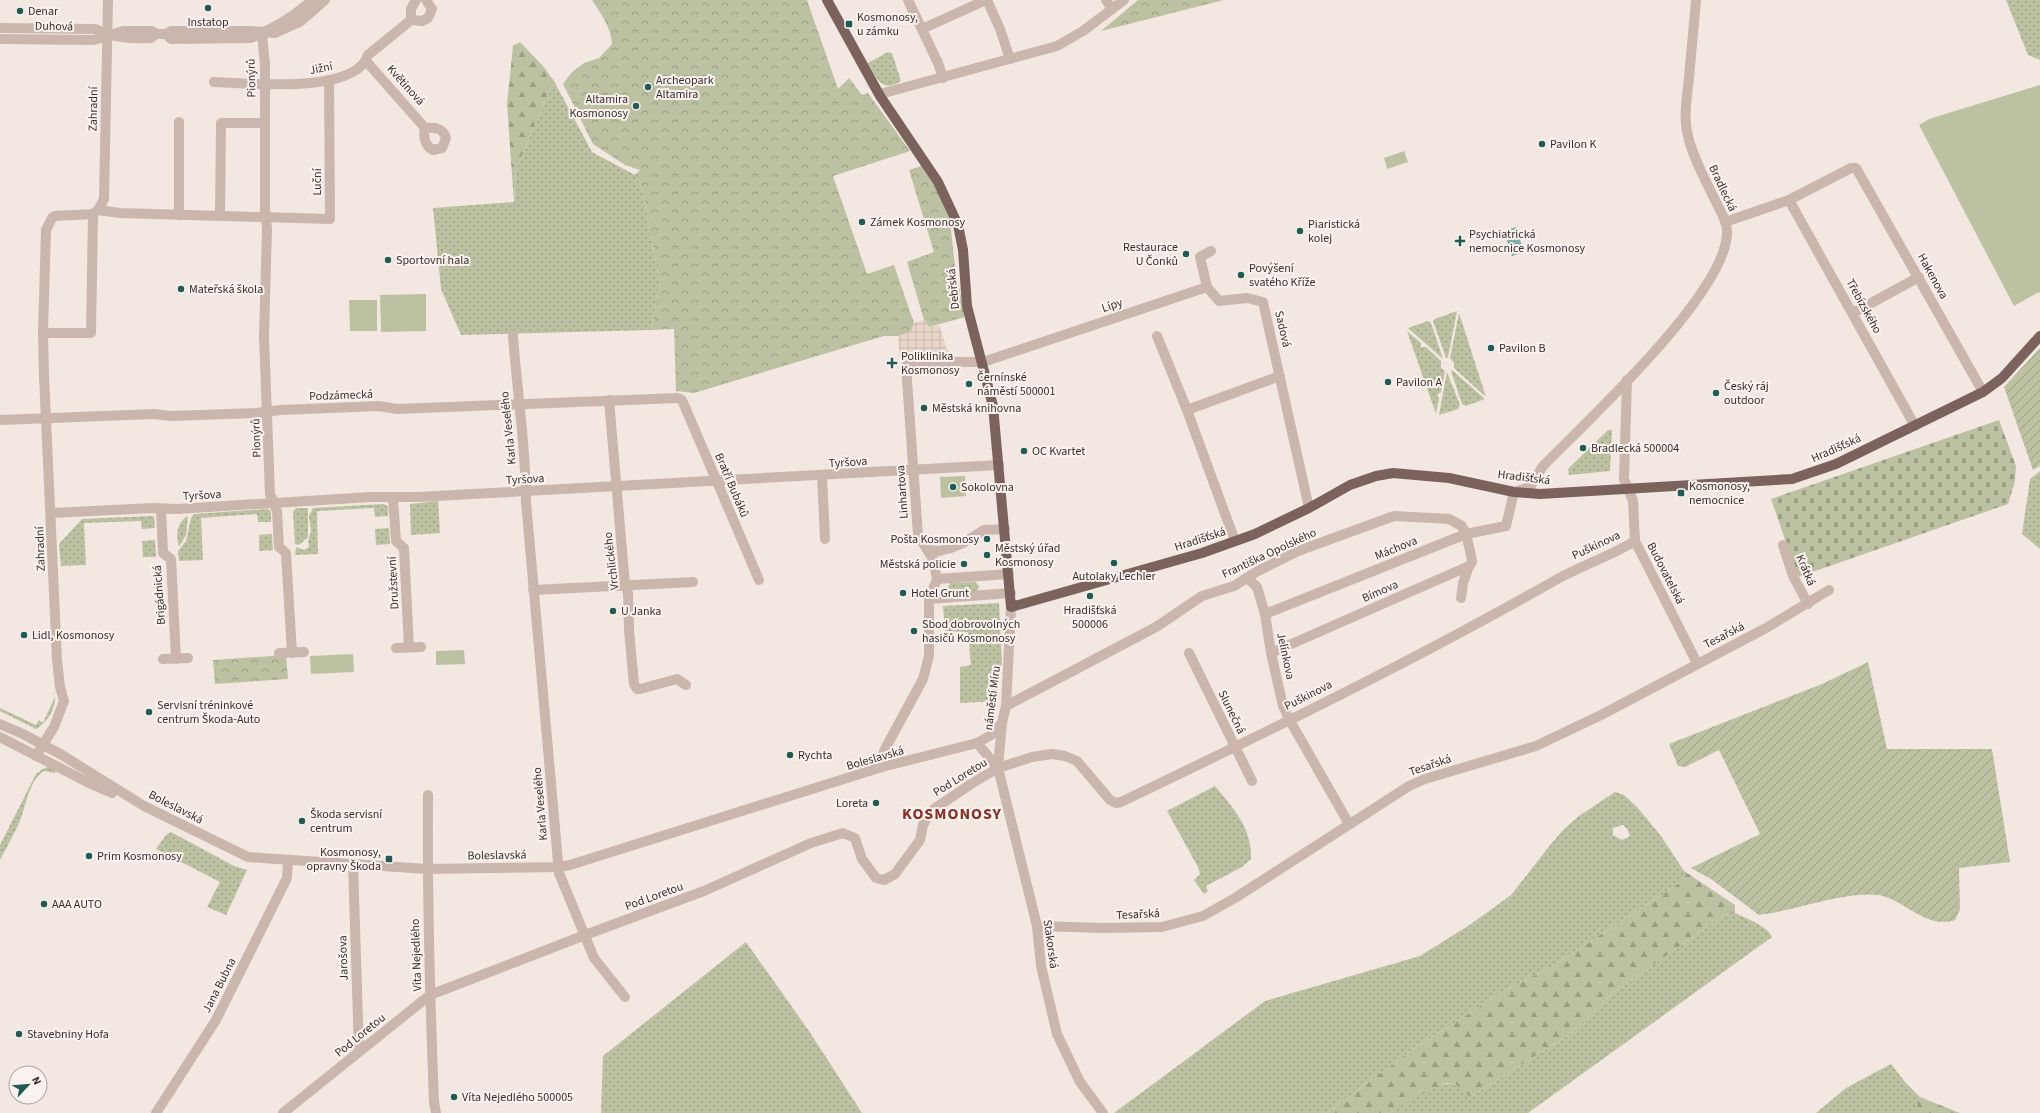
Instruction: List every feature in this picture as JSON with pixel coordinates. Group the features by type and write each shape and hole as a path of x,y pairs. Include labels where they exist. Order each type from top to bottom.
{"main road":[{"name":"Debřská","path":"827,0 880,96 938,182 955,216 963,250 967,306 994,406 1011,606"},
{"name":"Hradišťská","path":"1011,606 1202,553 1255,534 1309,508 1363,479 1393,474 1449,478 1514,492 1546,494 1792,479 1836,464 1983,392 2002,378 2040,336"}],"street":[{"name":"Zahradní","path":"43,333 91,333 96,212 105,192 108,0"},
{"path":"262,33 300,11 312,0"},
{"name":"Duhová","path":"0,28 95,29 125,39 151,38 171,31 222,35 275,33 292,26 308,16 325,0"},
{"path":"411,20 410,9 416,0"},
{"name":"Jižní","path":"214,82 302,85 339,78 353,72 366,61 368,56 411,20 425,20 430,16 432,9 426,0"},
{"path":"908,0 938,63 942,78"},
{"path":"922,29 986,0 1000,28 1010,59"},
{"path":"1106,0 1112,9"},
{"path":"880,96 884,93 1010,59 1069,41 1124,0"},
{"name":"Bradlecká","path":"1514,492 1530,487 1543,466 1666,341 1707,284 1726,242 1727,230 1725,222 1694,155 1687,134 1685,111 1696,0"},
{"name":"Pionýrů","path":"262,33 265,84 266,218 266,319 264,337 270,494 277,511 279,546 286,553 292,653"},
{"name":"Duhová","path":"0,39 94,40 107,34"},
{"name":"Květinová","path":"366,61 425,128"},
{"name":"Luční","path":"266,218 330,219 329,80"},
{"path":"179,122 179,215"},
{"path":"220,216 221,123 265,123"},
{"name":"Hakenova","path":"1789,200 1851,168 1856,168 1983,392"},
{"path":"1725,222 1789,200"},
{"name":"Třebízského","path":"1789,200 1915,426"},
{"name":"Zahradní","path":"36,756 54,727 64,701 60,687 57,660 52,513 43,333 46,230 52,218 62,214 96,212"},
{"path":"96,212 266,218"},
{"path":"1207,287 1200,257 1211,251"},
{"path":"1853,313 1919,277"},
{"name":"Lípy","path":"983,362 1207,287"},
{"name":"Sadová","path":"1207,287 1219,301 1247,298 1263,302 1309,508"},
{"name":"Karla Veselého","path":"513,336 517,393 520,404 527,482 526,492 534,590 559,873 594,958 625,998"},
{"path":"1157,336 1187,410 1236,541"},
{"name":"Linhartova","path":"937,579 929,550 918,535 906,366 948,362 983,362"},
{"path":"1187,410 1280,376"},
{"path":"1627,380 1624,479 1628,489"},
{"name":"Podzámecká","path":"0,420 154,414 170,416 371,406 397,409 609,400 678,398 682,400"},
{"name":"Vrchlického","path":"609,400 625,585 628,593 628,630 635,687 640,689 677,679 686,685"},
{"name":"Bratří Bubáků","path":"682,400 759,580"},
{"name":"Tyršova","path":"52,513 161,509 371,497 393,498 526,492 999,465"},
{"path":"822,476 825,539"},
{"name":"Budovatelská","path":"1628,489 1633,501 1635,540 1697,663"},
{"name":"Máchova","path":"1265,614 1466,534 1506,526 1514,492"},
{"name":"Družstevní","path":"393,498 396,541 404,548 409,647"},
{"name":"Brigádnická","path":"161,509 162,553 171,559 176,659"},
{"name":"Františka Opolského","path":"1006,706 1156,627 1202,596 1234,586 1256,572 1298,551 1394,516 1449,519 1462,526 1466,534"},
{"path":"929,550 939,551 951,548 963,543 984,530 1005,529"},
{"path":"1461,598 1463,583 1472,562 1466,534"},
{"name":"Puškinova","path":"998,768 1032,757 1052,754 1065,756 1077,761 1106,795 1116,803 1235,747 1485,620 1571,572 1623,548 1635,540"},
{"name":"Krátká","path":"1782,545 1793,576 1808,604"},
{"name":"Bímova","path":"1271,653 1469,566"},
{"path":"882,767 881,762 884,751 923,679 929,656 929,599 937,579 1009,574"},
{"name":"Jelínkova","path":"1247,578 1257,587 1265,614 1271,653 1283,706 1349,824"},
{"path":"534,590 694,582"},
{"name":"Tesařská","path":"1037,926 1103,928 1162,927 1203,916 1235,898 1392,796 1425,779 1536,746 1603,714 1808,604 1829,590"},
{"path":"929,599 1011,593"},
{"name":"náměstí Míru","path":"998,768 1002,723 1006,706 1011,606"},
{"path":"396,648 421,647"},
{"path":"279,653 304,652"},
{"name":"Slunečná","path":"1189,653 1252,782"},
{"path":"163,659 188,658"},
{"name":"Boleslavská","path":"0,724 43,744 144,806 248,857 288,861 427,869 558,867 882,767 977,744 990,735 1002,723"},
{"path":"0,737 91,784 144,806"},
{"path":"977,744 998,768"},
{"name":"Pod Loretou","path":"283,1113 430,994 704,891 811,843 843,833 855,838 862,859 876,878 884,880 895,874 920,840 923,825 928,816 939,804 998,768"},
{"name":"Stakorská","path":"998,768 1037,926 1040,966 1057,1034 1080,1082 1103,1113"},
{"name":"Víta Nejedlého","path":"428,795 427,869 430,994 436,1113"},
{"name":"Jana Bubna","path":"156,1113 216,1020 287,878 288,861"},
{"name":"Jarošova","path":"353,864 359,1051"}],"green space":[{"path":"592,0 807,0 838,89 849,78 862,95 868,93 910,151 833,176 867,274 894,265 914,323 911,332 898,336 884,336 694,393 676,391 674,329 651,330 660,283 642,189 635,175 640,170 625,165 593,144 563,84 572,72 584,63 599,58 612,44 608,26"},
{"path":"1138,0 1224,0 1101,31"},
{"path":"2006,0 2040,0 2040,60 2028,55"},
{"path":"520,42 543,66 554,81 516,169 514,202 507,104 513,46"},
{"path":"888,52 892,53 901,81 889,86 880,82 868,63"},
{"path":"554,81 592,152 635,175 642,189 660,283 651,330 461,335 441,289 433,208 514,202 516,169"},
{"path":"2040,85 2040,294 2039,292 2014,306 1919,125 1929,119"},
{"path":"1404,151 1408,162 1387,169 1384,158"},
{"path":"921,166 938,191 950,221 955,267 965,317 929,327 924,320 907,262 934,252 909,170"},
{"path":"426,294 426,331 381,332 380,295"},
{"path":"349,300 377,300 377,331 350,331"},
{"path":"1457,311 1448,357 1446,358 1433,321"},
{"path":"1459,313 1486,397 1454,368 1454,363 1450,358"},
{"path":"1428,321 1431,323 1443,359 1408,328"},
{"path":"1407,331 1421,343 1421,347 1426,347 1441,361 1441,368 1445,371 1441,392 1437,395 1439,399 1436,414"},
{"path":"2040,348 2040,466 2033,470 2004,387"},
{"path":"1452,370 1485,399 1466,406 1462,404 1451,371"},
{"path":"1447,372 1460,405 1458,409 1439,415"},
{"path":"1999,420 2016,466 2015,481 2008,504 1798,577 1771,499"},
{"path":"1608,430 1612,430 1610,471 1569,475 1568,469"},
{"path":"2040,471 2040,549 2022,534 2030,479"},
{"name":"Sokolovna","path":"965,476 966,496 941,498 940,477"},
{"path":"438,501 440,533 411,535 410,504"},
{"path":"384,504 388,507 388,516 375,517 374,508 317,511 318,554 295,555 296,547 304,550 309,547 308,541 311,531 309,516 313,508"},
{"path":"296,508 308,508 308,537 299,545 295,544 293,512"},
{"path":"268,509 271,512 271,522 258,522 257,514 201,518 203,560 179,561 178,551 186,541 191,518 194,514"},
{"path":"188,516 186,535 179,547 177,534 179,526"},
{"path":"154,517 155,528 142,529 141,521 84,523 86,565 61,566 59,544 82,519"},
{"path":"389,528 390,544 376,545 375,529"},
{"path":"272,534 273,550 259,551 259,535"},
{"path":"155,540 156,557 143,557 142,541"},
{"path":"976,582 979,587 977,591 951,592 948,588 950,583"},
{"path":"999,603 1002,663 996,701 960,703 960,667 971,665 968,632 945,631 943,606"},
{"path":"464,650 465,664 436,665 436,651"},
{"path":"353,654 354,672 311,674 310,656"},
{"path":"286,655 288,679 215,684 213,660"},
{"path":"1868,662 1887,749 1992,749 2010,862 1959,868 1960,909 1955,920 1944,922 1934,921 1915,913 1897,902 1878,895 1851,896 1759,915 1711,879 1691,868 1760,834 1719,750 1685,767 1678,766 1669,744 1822,684"},
{"path":"55,697 52,712 41,726 36,729 0,711 0,708 36,725 39,720 43,723"},
{"path":"48,767 56,771 55,773 44,771 39,775 31,787 20,821 0,860 0,845 36,774"},
{"path":"1215,786 1235,811 1245,828 1251,848 1251,859 1242,867 1206,886 1208,891 1204,894 1194,880 1200,874 1198,867 1167,811"},
{"path":"1615,792 1624,795 1638,808 1661,836 1684,871 1684,880 1551,967 1502,992 1412,1050 1327,1113 1114,1113 1265,1001 1420,956 1471,924 1511,895 1551,844 1564,829 1579,816","holes":["1623,825 1628,830 1630,836 1622,840 1613,835 1613,828"]},
{"path":"171,832 234,866 247,870 226,915 207,907 220,882 156,849 166,835"},
{"path":"1684,871 1735,905 1735,913 1724,915 1612,994 1570,1034 1470,1097 1455,1084 1446,1083 1433,1088 1389,1113 1327,1113 1412,1050 1502,992 1551,967 1684,880"},
{"path":"1735,913 1766,929 1772,937 1528,1113 1389,1113 1429,1089 1446,1084 1458,1086 1470,1097 1570,1034 1612,994 1724,915"},
{"path":"746,942 809,1031 862,1113 601,1113 603,1056"},
{"path":"1891,1064 1905,1082 1920,1097 1916,1113 1816,1113 1846,1088"},
{"path":"1920,1097 1960,1113 1915,1113"}],"shaded area":[{"path":"924,320 929,327 939,325 950,358 908,362 900,360 898,336 911,332 914,323"}],"water":[{"path":"1516,227 1524,252 1512,256 1504,231"}],"place":[{"name":"Instatop","path":"208,8"},
{"name":"Denar","path":"20,11"},
{"name":"Kosmonosy, u zámku","path":"849,24"},
{"name":"Archeopark Altamira","path":"648,87"},
{"name":"Altamira Kosmonosy","path":"636,106"},
{"name":"Pavilon K","path":"1542,144"},
{"name":"Zámek Kosmonosy","path":"862,222"},
{"name":"Piaristická kolej","path":"1300,231"},
{"name":"Psychiatrická nemocnice Kosmonosy","path":"1460,241"},
{"name":"Restaurace U Čonků","path":"1186,254"},
{"name":"Sportovní hala","path":"388,260"},
{"name":"Povýšení svatého Kříže","path":"1241,275"},
{"name":"Mateřská škola","path":"181,289"},
{"name":"Pavilon B","path":"1491,348"},
{"name":"Poliklinika Kosmonosy","path":"892,363"},
{"name":"Pavilon A","path":"1388,382"},
{"name":"Černínské náměstí 500001","path":"969,384"},
{"name":"Český ráj outdoor","path":"1716,393"},
{"name":"Městská knihovna","path":"924,408"},
{"name":"Bradlecká 500004","path":"1583,448"},
{"name":"OC Kvartet","path":"1024,451"},
{"name":"Sokolovna","path":"953,487"},
{"name":"Kosmonosy, nemocnice","path":"1681,493"},
{"name":"Pošta Kosmonosy","path":"987,539"},
{"name":"Městský úřad Kosmonosy","path":"987,555"},
{"name":"Autolaky Lechler","path":"1114,563"},
{"name":"Městská policie","path":"964,564"},
{"name":"Hotel Grunt","path":"903,593"},
{"name":"Hradišťská 500006","path":"1090,596"},
{"name":"U Janka","path":"613,611"},
{"name":"Sbod dobrovolných hasičů Kosmonosy","path":"914,631"},
{"name":"Lidl, Kosmonosy","path":"24,635"},
{"name":"Servisní tréninkové centrum Škoda-Auto","path":"149,712"},
{"name":"Rychta","path":"790,755"},
{"name":"Loreta","path":"876,803"},
{"name":"Škoda servisní centrum","path":"302,821"},
{"name":"Prim Kosmonosy","path":"89,856"},
{"name":"Kosmonosy, opravny Škoda","path":"389,859"},
{"name":"AAA AUTO","path":"44,904"},
{"name":"Stavebniny Hofa","path":"19,1034"},
{"name":"Víta Nejedlého 500005","path":"454,1097"}],"district":[{"name":"KOSMONOSY","path":"952,813"}]}
